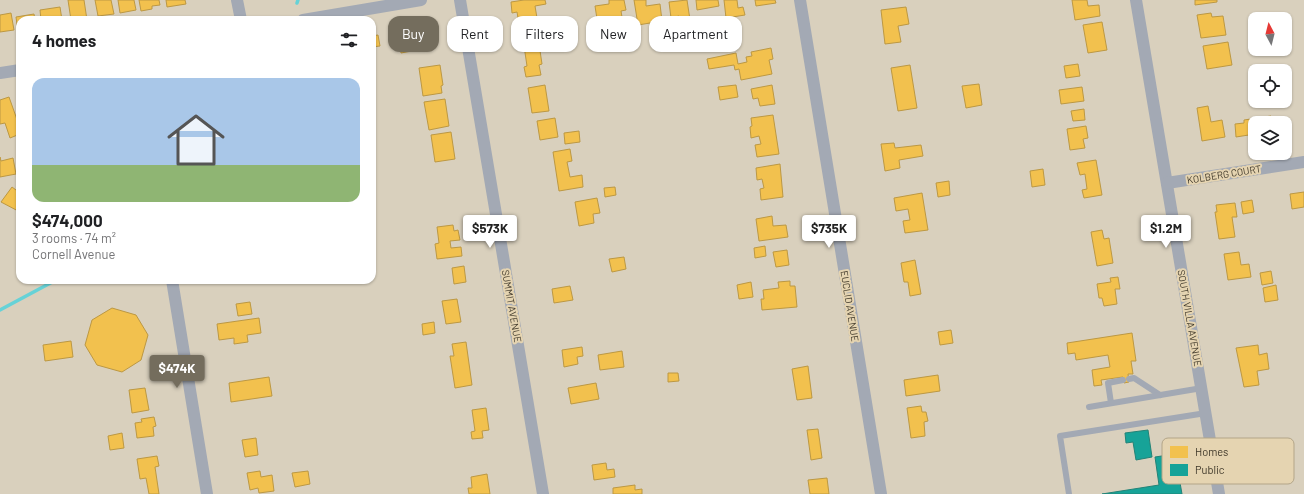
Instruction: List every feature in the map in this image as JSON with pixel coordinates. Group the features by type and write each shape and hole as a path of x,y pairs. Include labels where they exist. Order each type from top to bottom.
{"street":[{"path":"237,0 240,16"},
{"path":"327,16 421,0"},
{"name":"SUMMIT AVENUE","path":"460,0 543,494"},
{"name":"EUCLID AVENUE","path":"800,0 881,494"},
{"name":"SOUTH VILLA AVENUE","path":"1136,0 1210,438"},
{"path":"0,73 16,71"},
{"name":"KOLBERG COURT","path":"1167,183 1304,162"},
{"path":"173,284 207,494"},
{"name":"SOUTH VILLA AVENUE","path":"1217,484 1219,494"}],"lane":[{"path":"1111,403 1108,383 1126,379 1134,378 1160,395"},
{"path":"1089,407 1202,388"},
{"path":"1069,494 1060,436 1206,413"}],"building: Homes":[{"path":"68,0 84,0 86,16 70,16"},
{"path":"95,0 111,0 114,14 98,16"},
{"path":"118,0 134,0 136,10 120,13"},
{"path":"139,0 159,0 160,5 152,6 152,9 141,11"},
{"path":"166,0 185,0 186,4 167,7"},
{"path":"524,0 545,0 546,4 535,6 537,16 518,16 517,12 512,13 511,2"},
{"path":"609,0 624,0 626,10 621,11 622,16 597,16 595,6 609,4"},
{"path":"634,0 646,0 646,6 660,4 661,16 649,16 649,23 641,24 641,16 637,16"},
{"path":"687,0 689,16 671,16 669,2"},
{"path":"696,0 718,0 719,6 697,10"},
{"path":"724,0 737,0 738,8 743,7 745,15 726,16"},
{"path":"755,0 775,0 776,3 756,6"},
{"path":"1072,0 1087,0 1088,6 1099,5 1100,16 1075,20"},
{"path":"1195,0 1217,0 1217,2 1195,5"},
{"path":"60,7 61,16 41,16 40,10"},
{"path":"906,7 909,24 898,26 901,42 885,44 881,10"},
{"path":"11,13 14,30 0,32 0,15"},
{"path":"1211,13 1212,17 1223,16 1226,35 1201,38 1197,15"},
{"path":"34,14 34,16 22,16"},
{"path":"1102,22 1107,50 1088,53 1083,25"},
{"path":"376,35 378,35 380,46 376,46"},
{"path":"1228,42 1232,65 1207,69 1203,46"},
{"path":"771,48 773,59 769,60 772,74 741,80 739,69 735,70 734,65 709,69 707,59 736,53 738,64 747,62 746,57 752,56 751,52"},
{"path":"525,52 540,52 542,64 539,65 541,75 526,77 524,67 527,66"},
{"path":"1078,64 1080,76 1066,78 1064,66"},
{"path":"440,65 443,85 441,86 442,93 423,96 419,68"},
{"path":"910,65 917,108 898,111 891,68"},
{"path":"979,84 982,105 966,108 962,86"},
{"path":"545,85 549,111 532,113 528,88"},
{"path":"736,85 738,97 720,100 718,87"},
{"path":"772,85 775,104 760,106 758,98 753,99 751,89"},
{"path":"1082,87 1084,101 1061,104 1059,90"},
{"path":"9,97 16,117 16,136 10,138 5,123 0,124 0,100"},
{"path":"445,99 449,126 429,130 424,102"},
{"path":"1208,106 1211,122 1222,120 1225,137 1202,141 1197,108"},
{"path":"1084,109 1085,120 1073,121 1071,111"},
{"path":"773,115 779,154 757,157 755,145 761,144 759,136 751,138 751,118"},
{"path":"555,118 558,137 540,140 537,121"},
{"path":"1248,119 1248,135 1236,137 1235,124 1244,123 1244,120"},
{"path":"1086,126 1088,138 1083,139 1085,148 1070,150 1067,129"},
{"path":"579,131 580,142 565,144 564,133"},
{"path":"451,132 455,159 435,162 431,135"},
{"path":"894,143 895,148 921,145 923,156 899,160 900,168 885,171 881,144"},
{"path":"570,149 572,161 567,162 570,177 582,175 583,187 559,191 553,152"},
{"path":"0,157 1,161 13,158 16,174 0,177"},
{"path":"1096,160 1102,195 1084,198 1082,190 1087,189 1085,174 1080,175 1077,163"},
{"path":"780,164 783,197 761,200 760,189 764,188 762,179 757,180 756,168"},
{"path":"1043,169 1045,185 1032,187 1030,171"},
{"path":"949,181 950,195 938,197 936,183"},
{"path":"12,187 16,190 16,210 1,202"},
{"path":"615,187 616,195 605,197 604,188"},
{"path":"1304,192 1304,207 1292,209 1290,194"},
{"path":"922,193 928,230 905,233 903,221 910,220 908,209 896,211 894,198"},
{"path":"597,198 600,213 593,214 594,223 579,226 575,202"},
{"path":"1252,200 1254,212 1243,214 1241,202"},
{"path":"1235,203 1237,217 1232,217 1235,237 1219,239 1215,212 1217,212 1216,205"},
{"path":"772,216 773,226 786,225 788,237 759,241 756,219"},
{"path":"453,225 454,231 458,230 460,240 450,241 451,248 461,247 462,256 437,259 435,244 439,243 437,227"},
{"path":"1102,230 1104,239 1109,238 1113,263 1097,266 1091,232"},
{"path":"765,246 766,256 755,258 754,248"},
{"path":"787,250 789,265 776,267 773,252"},
{"path":"1239,252 1241,265 1249,264 1251,277 1228,280 1224,254"},
{"path":"624,257 626,269 612,272 609,259"},
{"path":"915,260 921,294 910,296 908,282 904,282 901,263"},
{"path":"464,266 466,282 454,284 452,268"},
{"path":"1271,271 1273,283 1262,285 1260,273"},
{"path":"1118,277 1120,289 1115,289 1117,304 1104,306 1102,298 1099,298 1097,284 1111,282 1110,278"},
{"path":"790,281 790,286 795,286 797,307 762,310 761,299 764,299 763,290 779,288 778,282"},
{"path":"751,282 753,297 739,299 737,285"},
{"path":"1276,285 1278,300 1265,302 1263,288"},
{"path":"570,286 573,300 554,303 552,289"},
{"path":"457,299 461,322 446,324 442,301"},
{"path":"250,302 252,314 238,316 236,304"},
{"path":"112,308 136,315 148,335 141,360 122,372 97,365 85,345 92,320"},
{"path":"259,318 261,333 247,335 248,342 234,344 234,338 219,340 217,324"},
{"path":"434,322 435,333 423,335 422,324"},
{"path":"951,330 953,343 940,345 938,332"},
{"path":"1132,333 1136,361 1131,361 1133,374 1128,374 1129,382 1124,383 1123,377 1101,380 1102,385 1094,386 1092,370 1110,367 1108,355 1076,360 1075,353 1068,354 1067,343"},
{"path":"71,341 73,357 45,361 43,345"},
{"path":"466,342 472,385 455,388 450,356 454,356 452,344"},
{"path":"1258,345 1259,355 1267,353 1269,369 1257,371 1259,385 1244,387 1236,348"},
{"path":"582,347 583,356 577,357 578,364 564,367 562,350"},
{"path":"622,351 624,367 600,370 598,355"},
{"path":"808,366 812,398 797,400 792,369"},
{"path":"668,373 678,373 679,381 668,382"},
{"path":"938,375 940,391 906,396 904,380"},
{"path":"269,377 272,396 231,402 229,383"},
{"path":"596,383 599,399 571,404 568,388"},
{"path":"145,388 149,410 132,413 129,390"},
{"path":"921,406 922,412 926,412 928,421 924,422 925,436 911,438 907,408"},
{"path":"486,408 489,430 482,431 483,438 472,439 471,432 475,431 472,410"},
{"path":"154,417 156,426 153,427 154,436 137,438 135,423 142,422 141,419"},
{"path":"818,429 822,458 811,460 807,430"},
{"path":"122,433 124,448 110,450 108,436"},
{"path":"256,438 258,455 245,457 242,440"},
{"path":"157,456 159,466 155,467 159,494 149,494 146,478 140,479 137,459"},
{"path":"606,463 607,470 614,469 615,477 594,480 592,465"},
{"path":"260,471 261,477 272,475 274,491 259,493 258,488 250,490 247,473"},
{"path":"308,471 310,484 295,487 292,473"},
{"path":"487,474 490,494 469,494 468,488 472,488 471,477"},
{"path":"827,478 829,494 810,494 808,480"},
{"path":"635,485 635,490 642,489 642,494 613,494 613,488"}],"building: Public":[{"path":"1148,430 1152,457 1136,460 1133,442 1126,443 1125,433"},
{"path":"1162,456 1162,484 1180,484 1182,494 1102,494 1159,485 1155,457"}],"waterway":[{"path":"0,310 49,284"}]}
